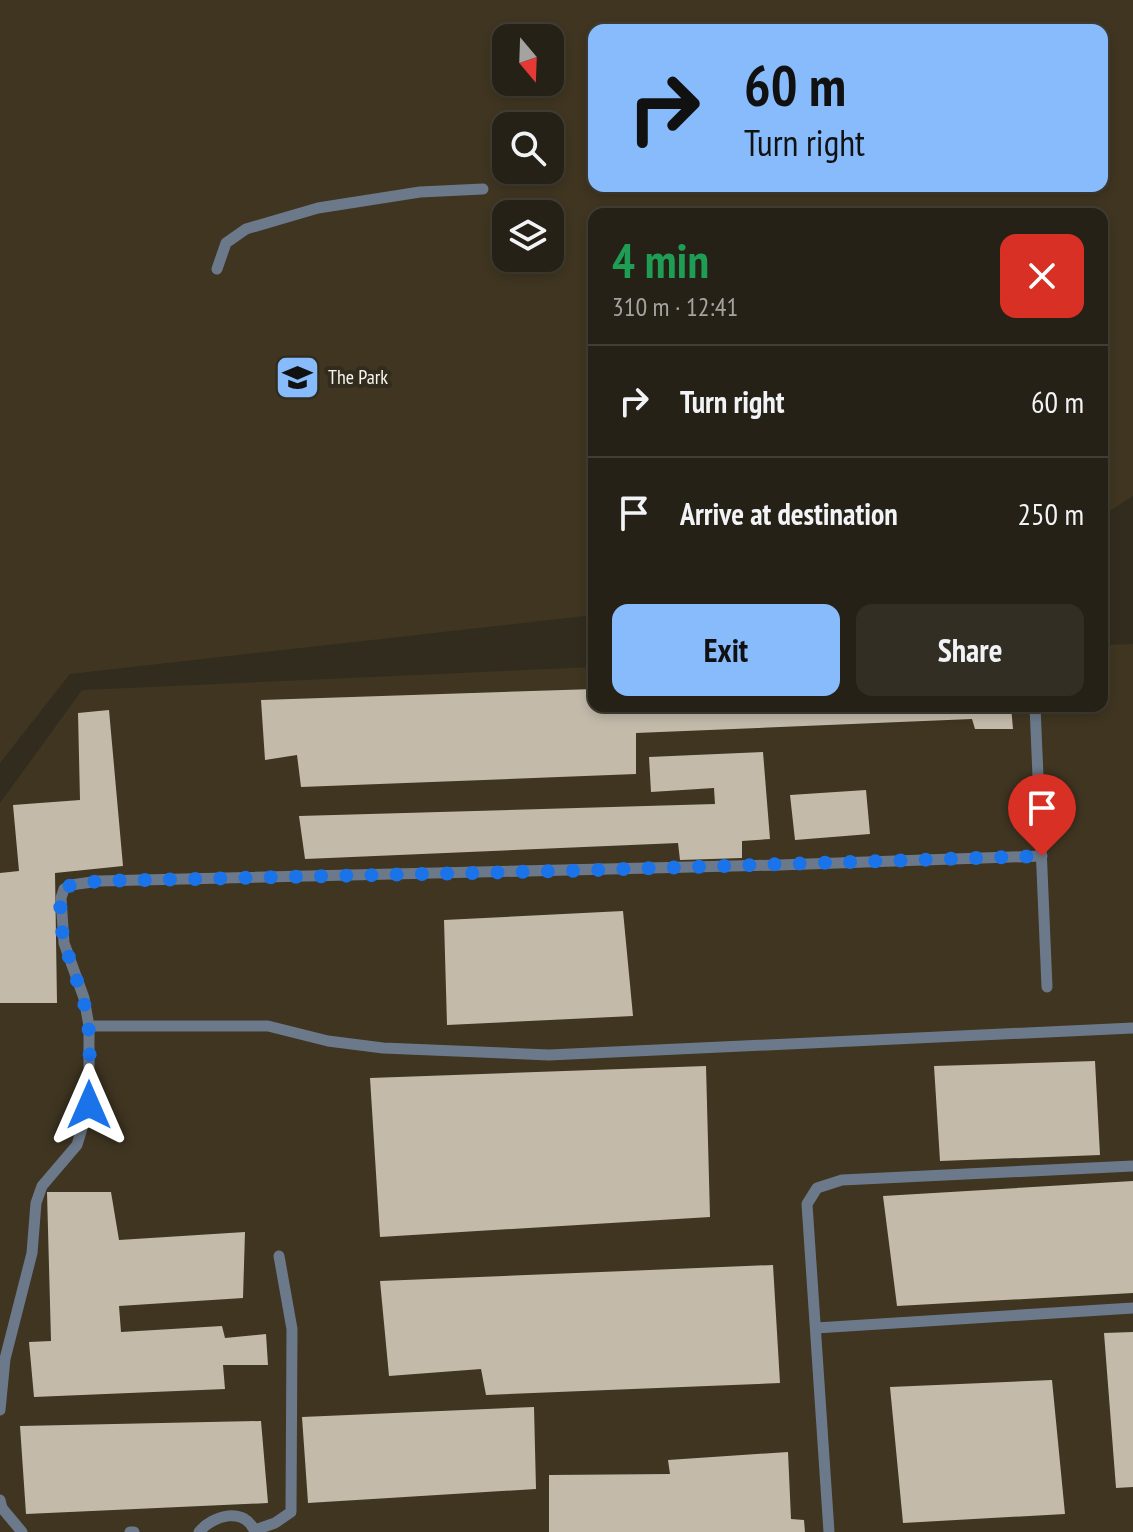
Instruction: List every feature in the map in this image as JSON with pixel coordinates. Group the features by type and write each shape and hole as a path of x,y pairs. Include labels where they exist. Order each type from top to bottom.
{"lane":[{"path":"217,269 226,243 236,234 261,225 318,208 420,192 483,189"},
{"path":"1035,712 1047,987"},
{"path":"0,1410 5,1359 32,1253 36,1203 42,1186 77,1145 89,1105 89,1026 84,998 64,943 61,898 64,889 71,885 99,881 731,867 1042,856"},
{"path":"89,1026 268,1026 328,1041 383,1048 549,1055 1133,1028"},
{"path":"829,1532 807,1204 817,1188 842,1180 1133,1166"},
{"path":"199,1532 213,1519 225,1516 251,1523 255,1531 291,1512 292,1329 279,1256"},
{"path":"816,1328 1133,1308"},
{"path":"0,1500 2,1508 22,1532"}],"shaded area":[{"name":"The Park","path":"0,0 1133,0 1133,496 1108,512 1108,208 588,208 588,616 70,674 0,763"},
{"path":"1133,644 1133,1532 0,1532 0,803 82,690 588,667 588,712 1108,712 1108,645"}],"building":[{"path":"588,689 588,712 1012,712 1013,729 975,729 972,719 636,733 636,774 301,787 297,755 265,760 261,700"},
{"path":"109,710 123,866 55,873 57,1003 0,1003 0,873 19,871 13,805 80,800 78,713"},
{"path":"763,752 770,839 742,841 742,858 680,860 678,843 305,859 299,816 715,804 714,788 651,792 649,757"},
{"path":"866,790 870,834 795,840 790,795"},
{"path":"623,911 633,1016 447,1025 444,920"},
{"path":"1095,1061 1100,1155 940,1161 934,1066"},
{"path":"706,1066 710,1217 380,1237 370,1078"},
{"path":"1133,1181 1133,1293 897,1306 883,1196"},
{"path":"47,1192 111,1192 119,1240 245,1232 243,1298 119,1306 121,1332 222,1326 225,1338 266,1334 268,1365 223,1365 225,1389 34,1397 29,1342 51,1341"},
{"path":"773,1265 780,1383 486,1395 481,1369 389,1376 380,1281"},
{"path":"1133,1332 1133,1487 1116,1488 1104,1333"},
{"path":"1052,1380 1065,1514 903,1523 890,1387"},
{"path":"534,1407 536,1489 308,1503 302,1417"},
{"path":"261,1421 268,1503 26,1514 20,1426"},
{"path":"788,1452 791,1519 804,1520 805,1532 549,1532 549,1475 670,1474 668,1460"}],"place":[{"name":"The Park","path":"297,377"}],"route":[{"path":"89,1105 89,1026 84,998 64,943 61,898 64,889 71,885 99,881 1042,856"}]}
